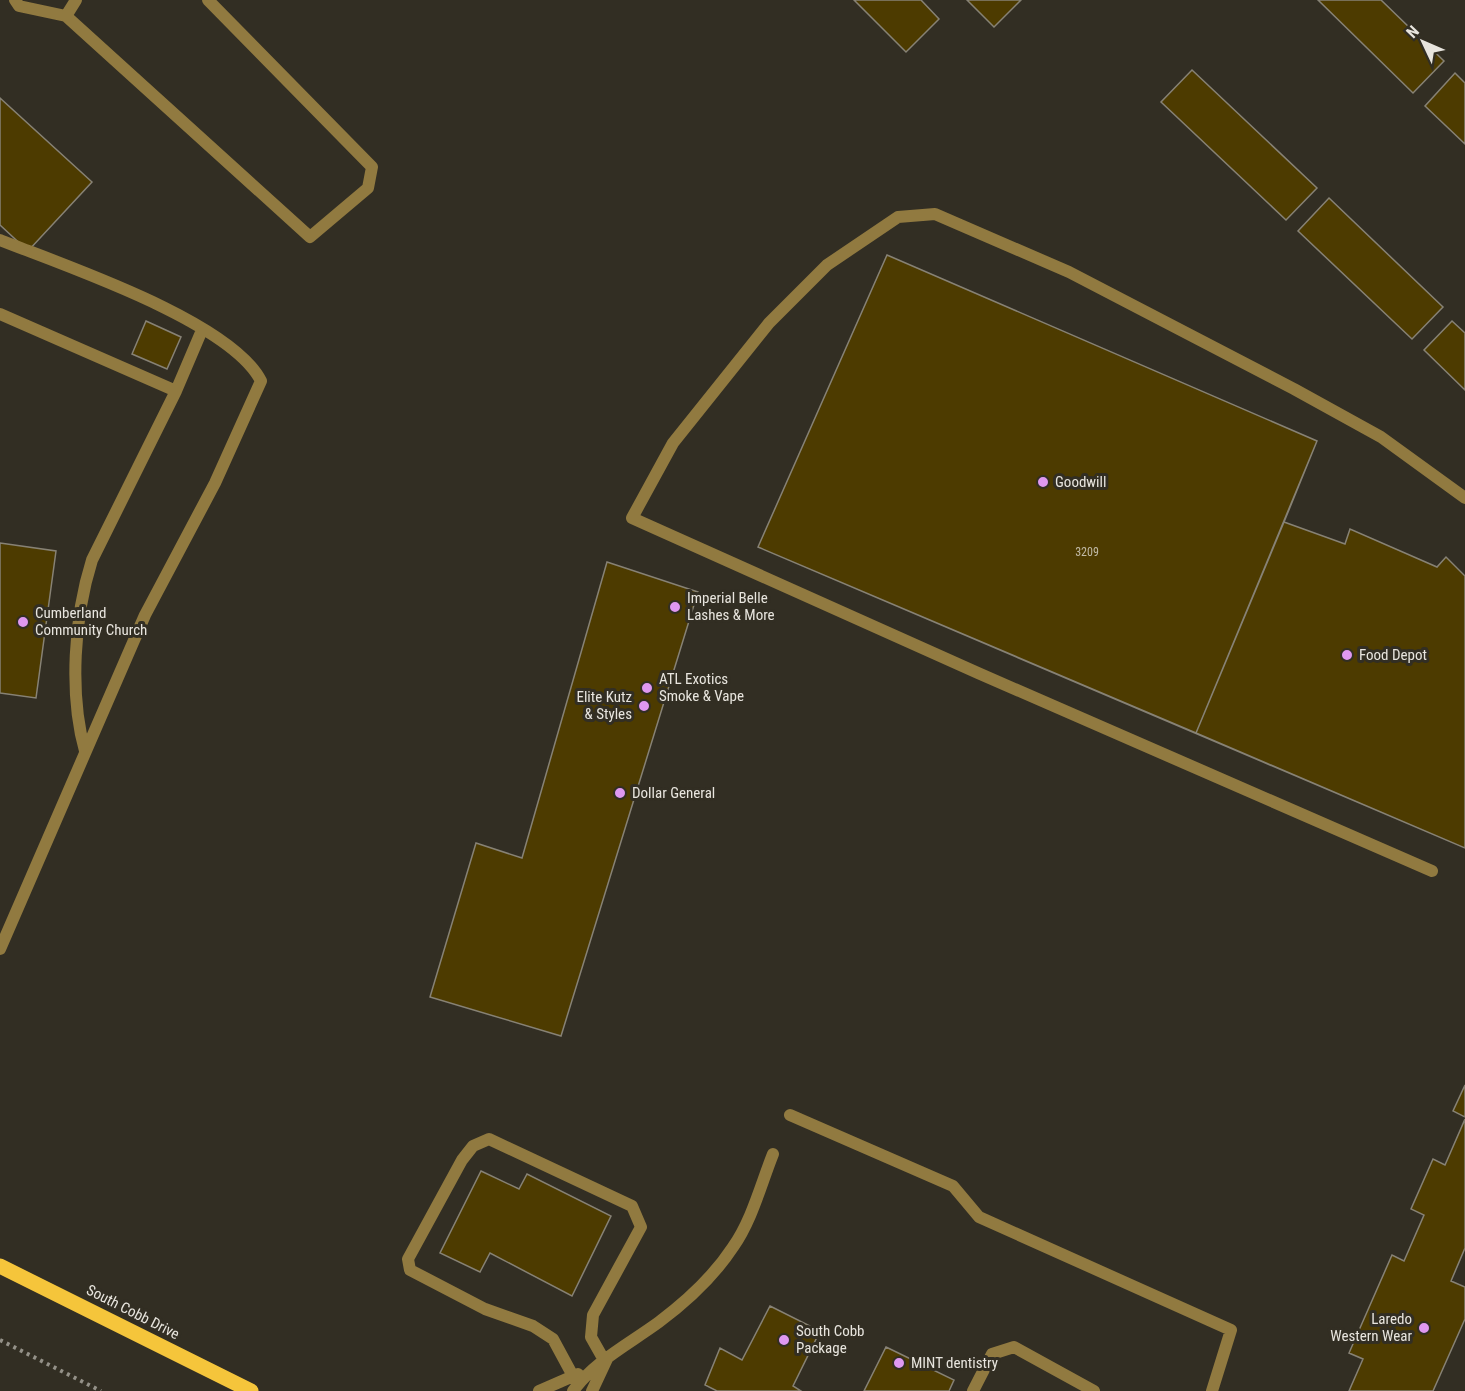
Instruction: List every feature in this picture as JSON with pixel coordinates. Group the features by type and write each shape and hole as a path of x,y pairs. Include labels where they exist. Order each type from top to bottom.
{"main road":[{"name":"South Cobb Drive","path":"0,1266 250,1391"}],"lane":[{"path":"15,0 19,6 66,16 310,237 368,188 372,167 208,0"},
{"path":"66,16 76,0"},
{"path":"1432,871 978,673 632,518 673,443 769,323 827,266 898,217 935,214 1069,272 1294,390 1381,437 1465,498"},
{"path":"0,240 143,296 228,345 256,371 261,381 215,483 145,615 0,950"},
{"path":"0,314 176,392"},
{"path":"86,751 78,725 74,691 83,587 92,560 176,392 202,330"},
{"path":"790,1115 954,1186 979,1217 1231,1330 1212,1391"},
{"path":"573,1376 553,1339 533,1326 485,1309 410,1270 408,1259 462,1161 473,1146 489,1139 632,1206 642,1227 593,1315 591,1337 602,1362 592,1391"},
{"path":"573,1391 602,1362 678,1308 715,1271 734,1246 746,1224 773,1154"},
{"path":"973,1391 992,1354 1014,1347 1094,1391"},
{"path":"540,1391 602,1362"}],"path":[{"path":"0,1340 101,1391"}],"building":[{"path":"854,0 921,0 939,19 906,52"},
{"path":"967,0 1021,0 994,27"},
{"path":"1318,0 1381,0 1444,61 1413,93"},
{"path":"1192,70 1317,188 1286,220 1161,102"},
{"path":"1455,73 1465,83 1465,144 1425,106"},
{"path":"0,98 92,182 28,251 0,225"},
{"path":"1329,198 1443,307 1412,339 1298,231"},
{"name":"Goodwill","path":"887,255 1317,441 1284,522 1345,544 1350,529 1437,567 1446,557 1465,576 1465,848 758,547"},
{"name":"Goodwill","path":"887,255 1317,441 1196,733 758,547"},
{"path":"146,321 181,337 167,369 132,354"},
{"path":"1452,321 1465,333 1465,390 1424,350"},
{"name":"Food Depot","path":"1284,522 1345,544 1350,529 1437,567 1446,557 1465,576 1465,848 1196,733"},
{"name":"Cumberland Community Church","path":"0,543 56,551 36,698 0,693"},
{"path":"607,562 698,592 561,1036 430,997 476,843 522,858"},
{"path":"1465,1085 1465,1117 1453,1111"},
{"path":"1465,1119 1465,1248 1451,1281 1465,1287 1465,1319 1433,1391 1349,1391 1363,1359 1349,1353 1392,1255 1404,1261 1424,1215 1411,1209 1433,1159 1445,1165"},
{"path":"481,1171 519,1189 527,1174 611,1216 572,1296 490,1253 480,1272 440,1253"},
{"name":"South Cobb Package","path":"770,1306 820,1331 793,1386 801,1391 717,1391 705,1385 720,1348 742,1360"},
{"name":"MINT dentistry","path":"886,1347 954,1380 949,1391 864,1391"}],"place":[{"name":"Goodwill","path":"1043,482"},
{"name":"Imperial Belle Lashes & More","path":"675,607"},
{"name":"Cumberland Community Church","path":"23,622"},
{"name":"Food Depot","path":"1347,655"},
{"name":"ATL Exotics Smoke & Vape","path":"647,688"},
{"name":"Elite Kutz & Styles","path":"644,706"},
{"name":"Dollar General","path":"620,793"},
{"name":"Laredo Western Wear","path":"1424,1328"},
{"name":"South Cobb Package","path":"784,1340"},
{"name":"MINT dentistry","path":"899,1363"}]}
